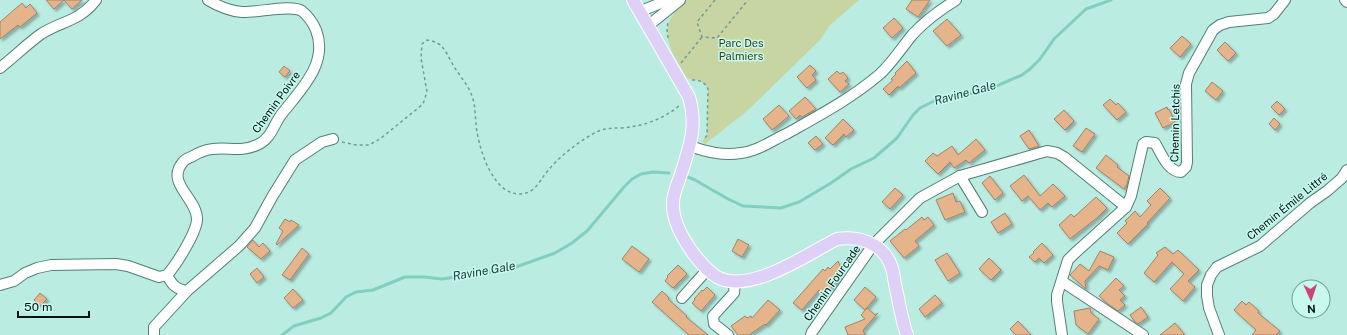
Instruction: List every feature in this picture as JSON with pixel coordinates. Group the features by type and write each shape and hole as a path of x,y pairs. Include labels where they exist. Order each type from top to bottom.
{"main road":[{"path":"634,0 689,97 692,108 692,147 675,192 673,204 676,224 687,244 707,270 717,277 728,281 736,282 758,279 837,239 860,239 883,252 890,262 907,335"}],"street":[{"path":"0,68 42,34 79,16 96,0"},
{"name":"Chemin Poivre","path":"167,275 171,271 192,236 196,227 197,219 192,203 178,181 176,175 179,167 184,161 203,151 218,148 249,148 259,145 267,139 273,132 280,117 313,72 320,50 319,39 313,23 301,10 289,8 252,13 240,12 226,9 208,0"},
{"path":"641,11 680,0"},
{"path":"692,147 707,152 724,154 741,153 757,149 838,105 880,75 923,23 933,14 956,0"},
{"name":"Chemin Letchis","path":"1126,207 1131,196 1141,149 1143,144 1146,142 1155,143 1169,167 1174,171 1181,172 1186,167 1186,84 1188,73 1213,30 1220,25 1229,22 1268,18 1274,14 1285,0"},
{"path":"648,25 669,4"},
{"path":"154,335 154,327 187,291 239,246 255,228 295,160 322,142 333,139"},
{"path":"873,245 920,198 960,176 1047,151 1057,153 1126,207 1068,260 1064,270 1063,282 1059,289 1057,301 1062,335"},
{"name":"Chemin Émile Littré","path":"1219,335 1209,308 1207,296 1207,285 1211,275 1217,267 1260,246 1342,178 1347,170"},
{"path":"960,176 982,212"},
{"name":"Chemin Fourcade","path":"812,335 812,332 873,245"},
{"path":"0,285 14,281 25,273 37,268 51,265 116,264 128,266 159,277 167,275 173,285 178,289 187,291"},
{"path":"682,298 707,270"},
{"path":"728,335 714,324 713,316 734,293 736,282"},
{"path":"1063,282 1143,335"}],"path":[{"path":"702,37 697,22 715,0"},
{"path":"702,37 717,38 748,0"},
{"path":"668,40 667,30 669,20 674,14 669,4"},
{"path":"679,64 702,37"},
{"path":"333,139 356,145 368,145 380,139 424,104 427,92 421,58 422,44 427,40 438,42 444,48 456,71 469,87 474,101 477,132 483,158 500,187 506,191 516,194 527,193 536,187 548,170 573,147 591,135 602,129 635,126 656,120 671,113 689,97"},
{"path":"688,79 700,80 706,84 708,89 707,135 692,147"}],"green space":[{"name":"Parc Des Palmiers","path":"663,0 859,0 830,25 820,40 747,111 705,144 702,141 707,135 708,89 702,82 688,79 674,56 670,47 667,30 669,22 674,14"}],"building":[{"path":"46,0 64,0 54,9"},
{"path":"64,0 82,0 72,9"},
{"path":"912,0 930,0 918,17 906,9"},
{"path":"22,3 26,8 30,4 37,13 20,27 18,25 0,39 0,22"},
{"path":"894,18 903,28 892,38 883,28"},
{"path":"947,19 961,35 947,46 933,31"},
{"path":"1182,36 1191,44 1180,57 1170,48"},
{"path":"1225,42 1236,53 1228,61 1217,50"},
{"path":"907,61 916,73 899,88 898,86 889,95 883,89 893,80 891,79 896,74 895,73"},
{"path":"810,65 816,71 812,75 816,80 807,88 797,77"},
{"path":"284,66 290,71 285,77 279,72"},
{"path":"837,71 840,74 843,72 848,78 845,81 849,84 840,92 828,79"},
{"path":"1212,82 1223,91 1216,100 1205,91"},
{"path":"805,97 816,109 802,117 800,115 796,119 789,111"},
{"path":"1110,99 1116,105 1118,103 1126,112 1117,120 1103,105"},
{"path":"1277,101 1285,109 1279,115 1271,107"},
{"path":"779,105 789,116 772,130 763,119"},
{"path":"1167,107 1175,122 1163,128 1155,113"},
{"path":"1064,110 1074,121 1065,130 1054,119"},
{"path":"1274,118 1280,124 1275,130 1269,124"},
{"path":"843,119 854,130 846,137 844,134 833,145 825,138"},
{"path":"1086,128 1095,134 1082,152 1073,146"},
{"path":"1029,130 1039,146 1029,149 1020,136"},
{"path":"816,136 823,144 815,150 808,143"},
{"path":"976,139 985,150 969,163 966,160 954,168 950,162 938,174 925,161 933,153 937,156 952,146 958,155"},
{"path":"1106,155 1118,165 1117,167 1129,176 1124,189 1096,168"},
{"path":"1024,175 1040,196 1053,184 1065,196 1052,207 1048,203 1040,210 1028,196 1022,201 1010,186"},
{"path":"990,176 1003,193 995,200 982,183"},
{"path":"895,188 903,195 890,209 882,202"},
{"path":"1160,188 1170,198 1147,223 1148,224 1128,244 1117,233 1127,223 1125,221 1135,211 1140,217 1151,205 1147,201"},
{"path":"953,193 956,202 960,201 965,212 945,220 936,200"},
{"path":"1096,197 1107,208 1070,239 1059,225 1071,214 1074,217"},
{"path":"1005,213 1012,224 998,233 991,222"},
{"path":"922,217 924,220 928,217 934,225 915,241 919,246 904,258 890,241"},
{"path":"285,219 290,222 291,220 299,225 277,245 276,244 283,231 279,228"},
{"path":"738,239 749,245 742,257 732,251"},
{"path":"253,240 259,247 263,243 270,251 261,259 247,247"},
{"path":"1042,243 1053,255 1044,263 1039,258 1035,262 1029,257"},
{"path":"632,246 649,259 639,272 622,259"},
{"path":"1165,247 1173,254 1178,250 1199,270 1188,281 1195,287 1183,301 1170,289 1184,274 1172,262 1154,282 1144,273 1158,255 1156,253"},
{"path":"302,248 309,254 290,280 282,275"},
{"path":"1100,251 1114,257 1108,270 1099,266 1085,281 1086,289 1070,275 1080,264 1089,271"},
{"path":"947,253 960,273 948,281 935,260"},
{"path":"989,258 1001,270 991,280 979,269"},
{"path":"838,261 842,270 837,275 840,278 830,289 828,287 822,293 819,290 802,310 793,303 823,269 825,271 828,267 830,269"},
{"path":"678,265 687,274 673,288 665,281 668,277 667,276"},
{"path":"257,268 264,277 257,283 250,274"},
{"path":"1116,278 1124,286 1119,290 1125,296 1120,300 1125,305 1118,311 1099,296"},
{"path":"707,287 715,295 701,311 692,303 702,290 703,291"},
{"path":"865,287 876,297 865,310 854,300"},
{"path":"293,289 303,300 293,308 284,298"},
{"path":"662,291 669,298 668,299 687,316 686,317 708,335 689,335 652,302"},
{"path":"40,293 47,299 40,306 34,300"},
{"path":"935,295 942,303 925,317 919,309"},
{"path":"768,300 780,310 766,325 765,324 749,335 738,335 731,326 745,316 747,318 751,316 752,318"},
{"path":"1242,301 1246,305 1249,302 1259,311 1258,313 1280,331 1276,335 1252,335 1256,330 1234,310"},
{"path":"1141,307 1148,317 1138,324 1130,315"},
{"path":"867,308 875,315 878,313 863,330 865,335 848,335 845,327 865,319 861,315"},
{"path":"1090,308 1091,313 1099,319 1088,334 1076,325 1074,311"},
{"path":"1018,321 1031,335 1016,335 1010,329"},
{"path":"1175,323 1185,335 1160,335"}],"waterway":[{"name":"Ravine Gale","path":"688,177 743,206 781,208 799,202 851,169 874,158 897,138 913,115 920,108 938,99 985,91 1022,75 1040,59 1054,39 1086,9 1111,0"},
{"name":"Ravine Gale","path":"282,335 294,326 321,318 331,313 346,297 356,292 373,290 405,277 442,279 490,272 513,268 555,253 572,243 587,231 632,179 641,174 653,172 669,173"}]}
